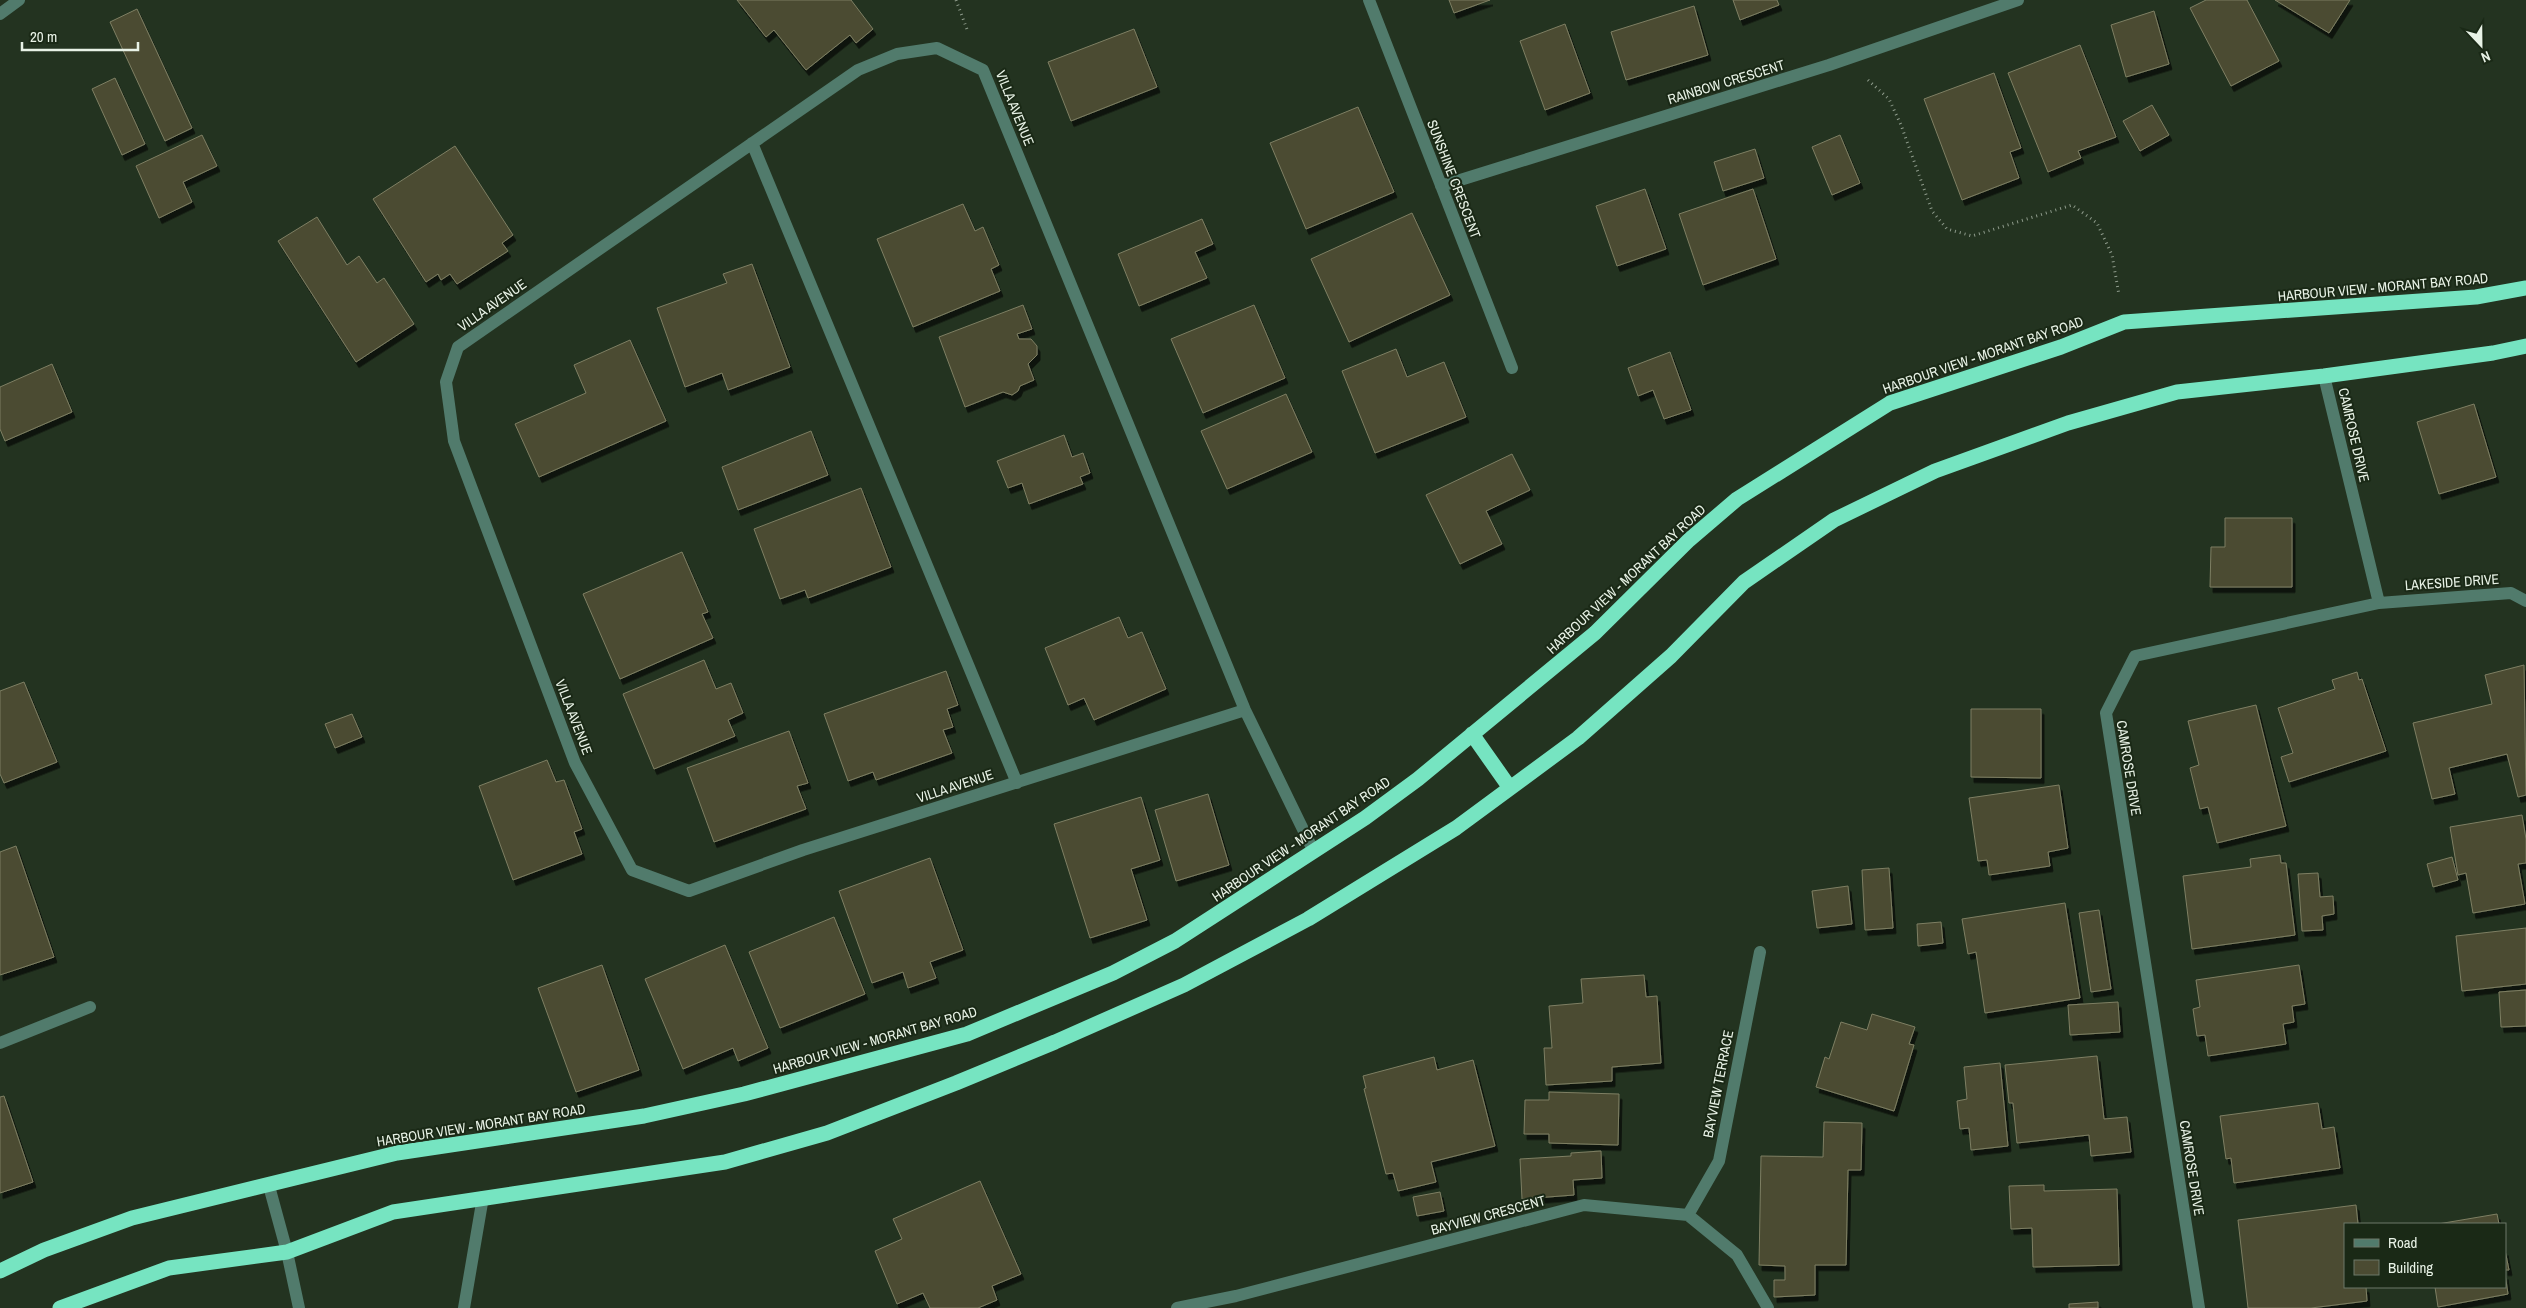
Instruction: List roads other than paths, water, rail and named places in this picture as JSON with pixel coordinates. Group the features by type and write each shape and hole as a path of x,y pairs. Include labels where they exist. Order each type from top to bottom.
{"highway":[{"name":"HARBOUR VIEW - MORANT BAY ROAD","path":"0,1271 44,1250 132,1218 269,1186 397,1153 644,1116 744,1094 968,1034 1113,973 1175,942 1314,852 1410,785 1595,633 1689,540 1737,499 1796,460 1890,403 2061,347 2124,322 2476,297 2526,288"},
{"path":"60,1308 169,1268 287,1252 393,1212 725,1162 828,1133 1056,1042 1184,985 1308,919 1456,828 1578,738 1671,656 1744,582 1834,520 1935,471 2068,424 2178,392 2324,376 2493,353 2526,346"},
{"path":"1472,734 1510,788"}],"street":[{"path":"0,14 19,0"},
{"name":"SUNSHINE CRESCENT","path":"1369,0 1512,368"},
{"name":"RAINBOW CRESCENT","path":"1441,186 1829,65 2018,0"},
{"name":"VILLA AVENUE","path":"1245,710 803,850 689,891 632,870 575,764 454,440 446,382 458,347 858,70 897,54 937,48 983,70 1245,710 1314,852"},
{"path":"752,143 1017,782"},
{"name":"CAMROSE DRIVE","path":"2199,1308 2106,713 2135,656 2378,603 2324,376"},
{"name":"LAKESIDE DRIVE","path":"2378,603 2511,593 2526,600"},
{"name":"BAYVIEW TERRACE","path":"1688,1215 1719,1161 1760,952"},
{"path":"0,1043 90,1007"},
{"path":"269,1186 287,1252 298,1308"},
{"path":"464,1308 483,1197"},
{"name":"BAYVIEW CRESCENT","path":"1177,1308 1236,1296 1584,1205 1688,1215"},
{"path":"1688,1215 1737,1255 1768,1308"}]}
